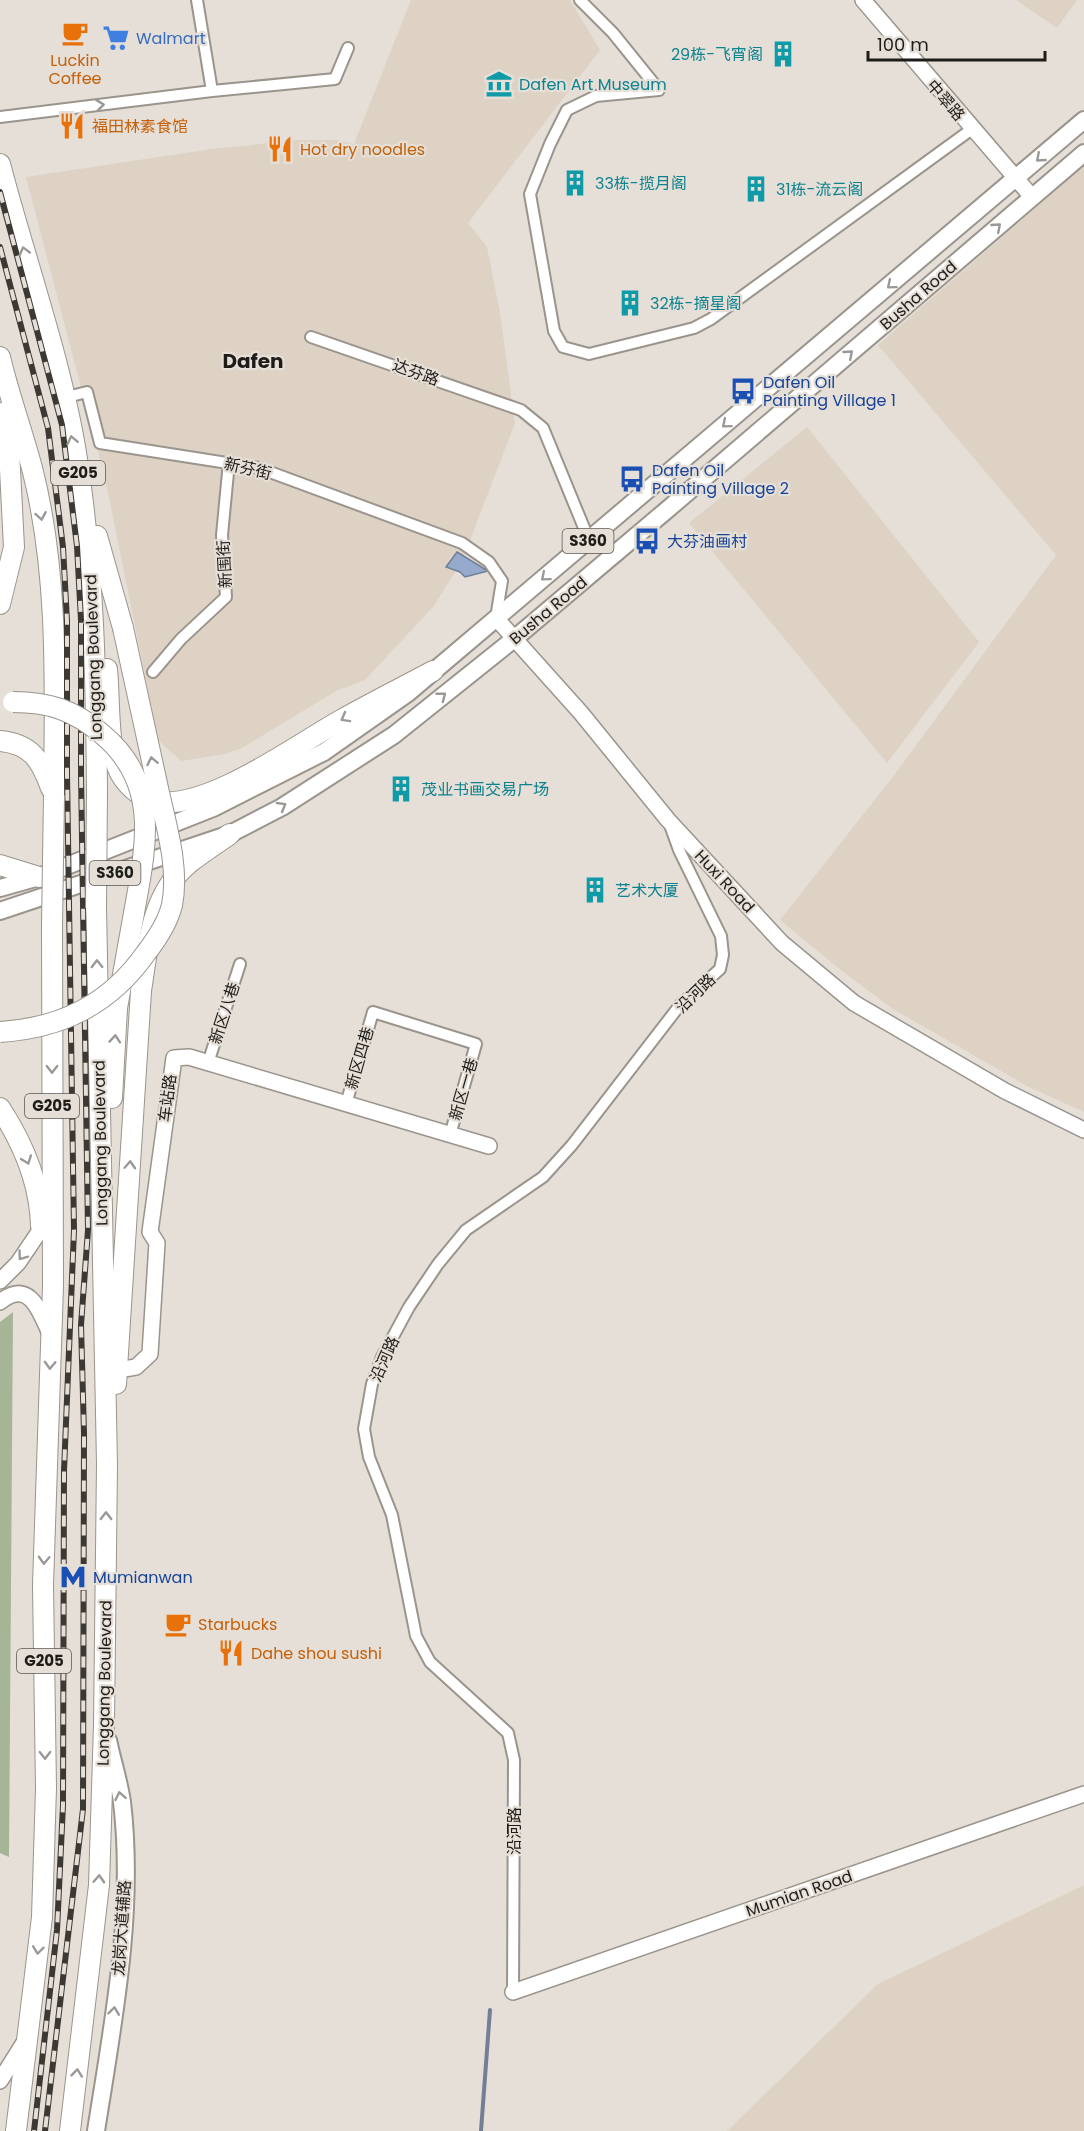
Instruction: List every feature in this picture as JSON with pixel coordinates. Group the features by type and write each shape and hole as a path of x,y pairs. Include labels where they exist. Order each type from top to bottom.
{"highway":[{"name":"Longgang Boulevard","path":"0,164 63,398 78,470 92,582 107,1464 104,1725 99,1885 70,2131"},
{"name":"G205","path":"0,357 33,473 48,561 54,656 53,1286 43,1586 46,1788 42,1905 16,2131"},
{"path":"0,604 14,548 5,485 5,381"},
{"path":"0,1032 18,1031 76,1014 109,995 133,972 157,939 172,906 170,844 123,628 78,470"},
{"path":"92,582 103,624 116,761 127,783 140,796 158,802 182,801 206,794 274,761 339,721 433,671"},
{"path":"7,703 41,702 66,710 91,725 128,760 140,786 145,811 145,848 117,1008 112,1085 118,1370"},
{"path":"0,741 14,743 36,756 54,795"},
{"path":"107,1464 118,1370 141,991 150,934 162,894 187,865 230,834"},
{"path":"0,865 39,877"},
{"path":"0,1108 16,1133 29,1165 40,1205 41,1229 53,1286"}],"main road":[{"name":"Busha Road","path":"39,877 213,808 324,752 408,693 1084,120"},
{"name":"Busha Road","path":"0,911 230,834 282,807 394,735 514,639 1084,153"},
{"name":"S360","path":"0,888 39,877"},
{"name":"龙岗大道辅路","path":"96,2131 123,1935 126,1852 122,1800 104,1725"}],"street":[{"path":"197,0 212,91"},
{"path":"580,0 613,33 659,90 596,96 567,110 550,144 530,194 554,331 563,347 589,354 702,324 972,129"},
{"name":"中翠路","path":"863,0 1032,197"},
{"path":"0,117 212,91 335,79 348,48"},
{"name":"达芬路","path":"311,336 521,410 543,428 589,540"},
{"name":"新芬街","path":"63,398 87,392 100,443 259,468 462,543 489,562 502,581 496,618"},
{"name":"新围街","path":"153,672 181,639 226,597 222,534 229,462"},
{"name":"Huxi Road","path":"496,618 581,713 668,820 782,943 854,1003 1005,1091 1084,1130"},
{"name":"沿河路","path":"513,1992 514,1760 507,1733 430,1662 416,1636 392,1515 369,1457 364,1429 372,1383 382,1357 438,1264 466,1230 543,1177 680,1005 720,969 723,955 722,936 679,850 668,820"},
{"name":"新区八巷","path":"208,1062 240,964"},
{"name":"新区一巷","path":"373,1012 476,1044 450,1134"},
{"name":"新区四巷","path":"346,1104 373,1012"},
{"name":"车站路","path":"118,1370 136,1367 150,1354 157,1243 150,1232 174,1058 180,1055 208,1062 489,1146"},
{"path":"0,1281 18,1263 41,1229"},
{"path":"0,1302 11,1293 23,1293 35,1303 51,1336"},
{"name":"Mumian Road","path":"513,1992 1084,1794"},
{"path":"0,2081 28,2036"}],"shaded area":[{"path":"411,0 570,0 600,50 468,223 487,247 500,313 515,423 462,561 433,607 365,680 336,691 242,748 225,754 181,761 158,740 106,483 26,177 212,149 298,140 335,140 354,144"},
{"path":"1016,0 1077,0 1057,28"},
{"path":"1084,166 1084,1112 1027,1086 893,1009 780,920 892,778 1056,555 878,345"},
{"path":"807,427 979,642 887,763 689,523"},
{"path":"1084,1885 1084,2131 727,2131 878,1984"}],"green space":[{"path":"13,1312 9,1857 0,1853 0,1322"}],"water":[{"path":"457,552 488,571 465,577 460,572 446,567"}],"waterway":[{"path":"481,2131 490,2010"}],"railway":[{"path":"0,192 62,425 77,546 81,620 88,1230 81,1325 84,1433 83,1809 45,2131"},
{"path":"0,247 48,428 63,547 67,621 74,1230 64,1471 63,1805 57,1930 34,2131"}],"place":[{"name":"Luckin Coffee","path":"75,33"},
{"name":"Walmart","path":"116,38"},
{"name":"29栋-飞宵阁","path":"783,54"},
{"name":"Dafen Art Museum","path":"499,84"},
{"name":"福田林素食馆","path":"72,126"},
{"name":"Hot dry noodles","path":"280,149"},
{"name":"33栋-揽月阁","path":"575,183"},
{"name":"31栋-流云阁","path":"756,189"},
{"name":"32栋-摘星阁","path":"630,303"},
{"name":"Dafen Oil Painting Village 1","path":"743,391"},
{"name":"Dafen Oil Painting Village 2","path":"632,479"},
{"name":"大芬油画村","path":"647,541"},
{"name":"茂业书画交易广场","path":"401,789"},
{"name":"艺术大厦","path":"595,890"},
{"name":"Mumianwan","path":"73,1577"},
{"name":"Starbucks","path":"178,1624"},
{"name":"Dahe shou sushi","path":"231,1653"}],"district":[{"name":"Dafen","path":"253,361"}]}
